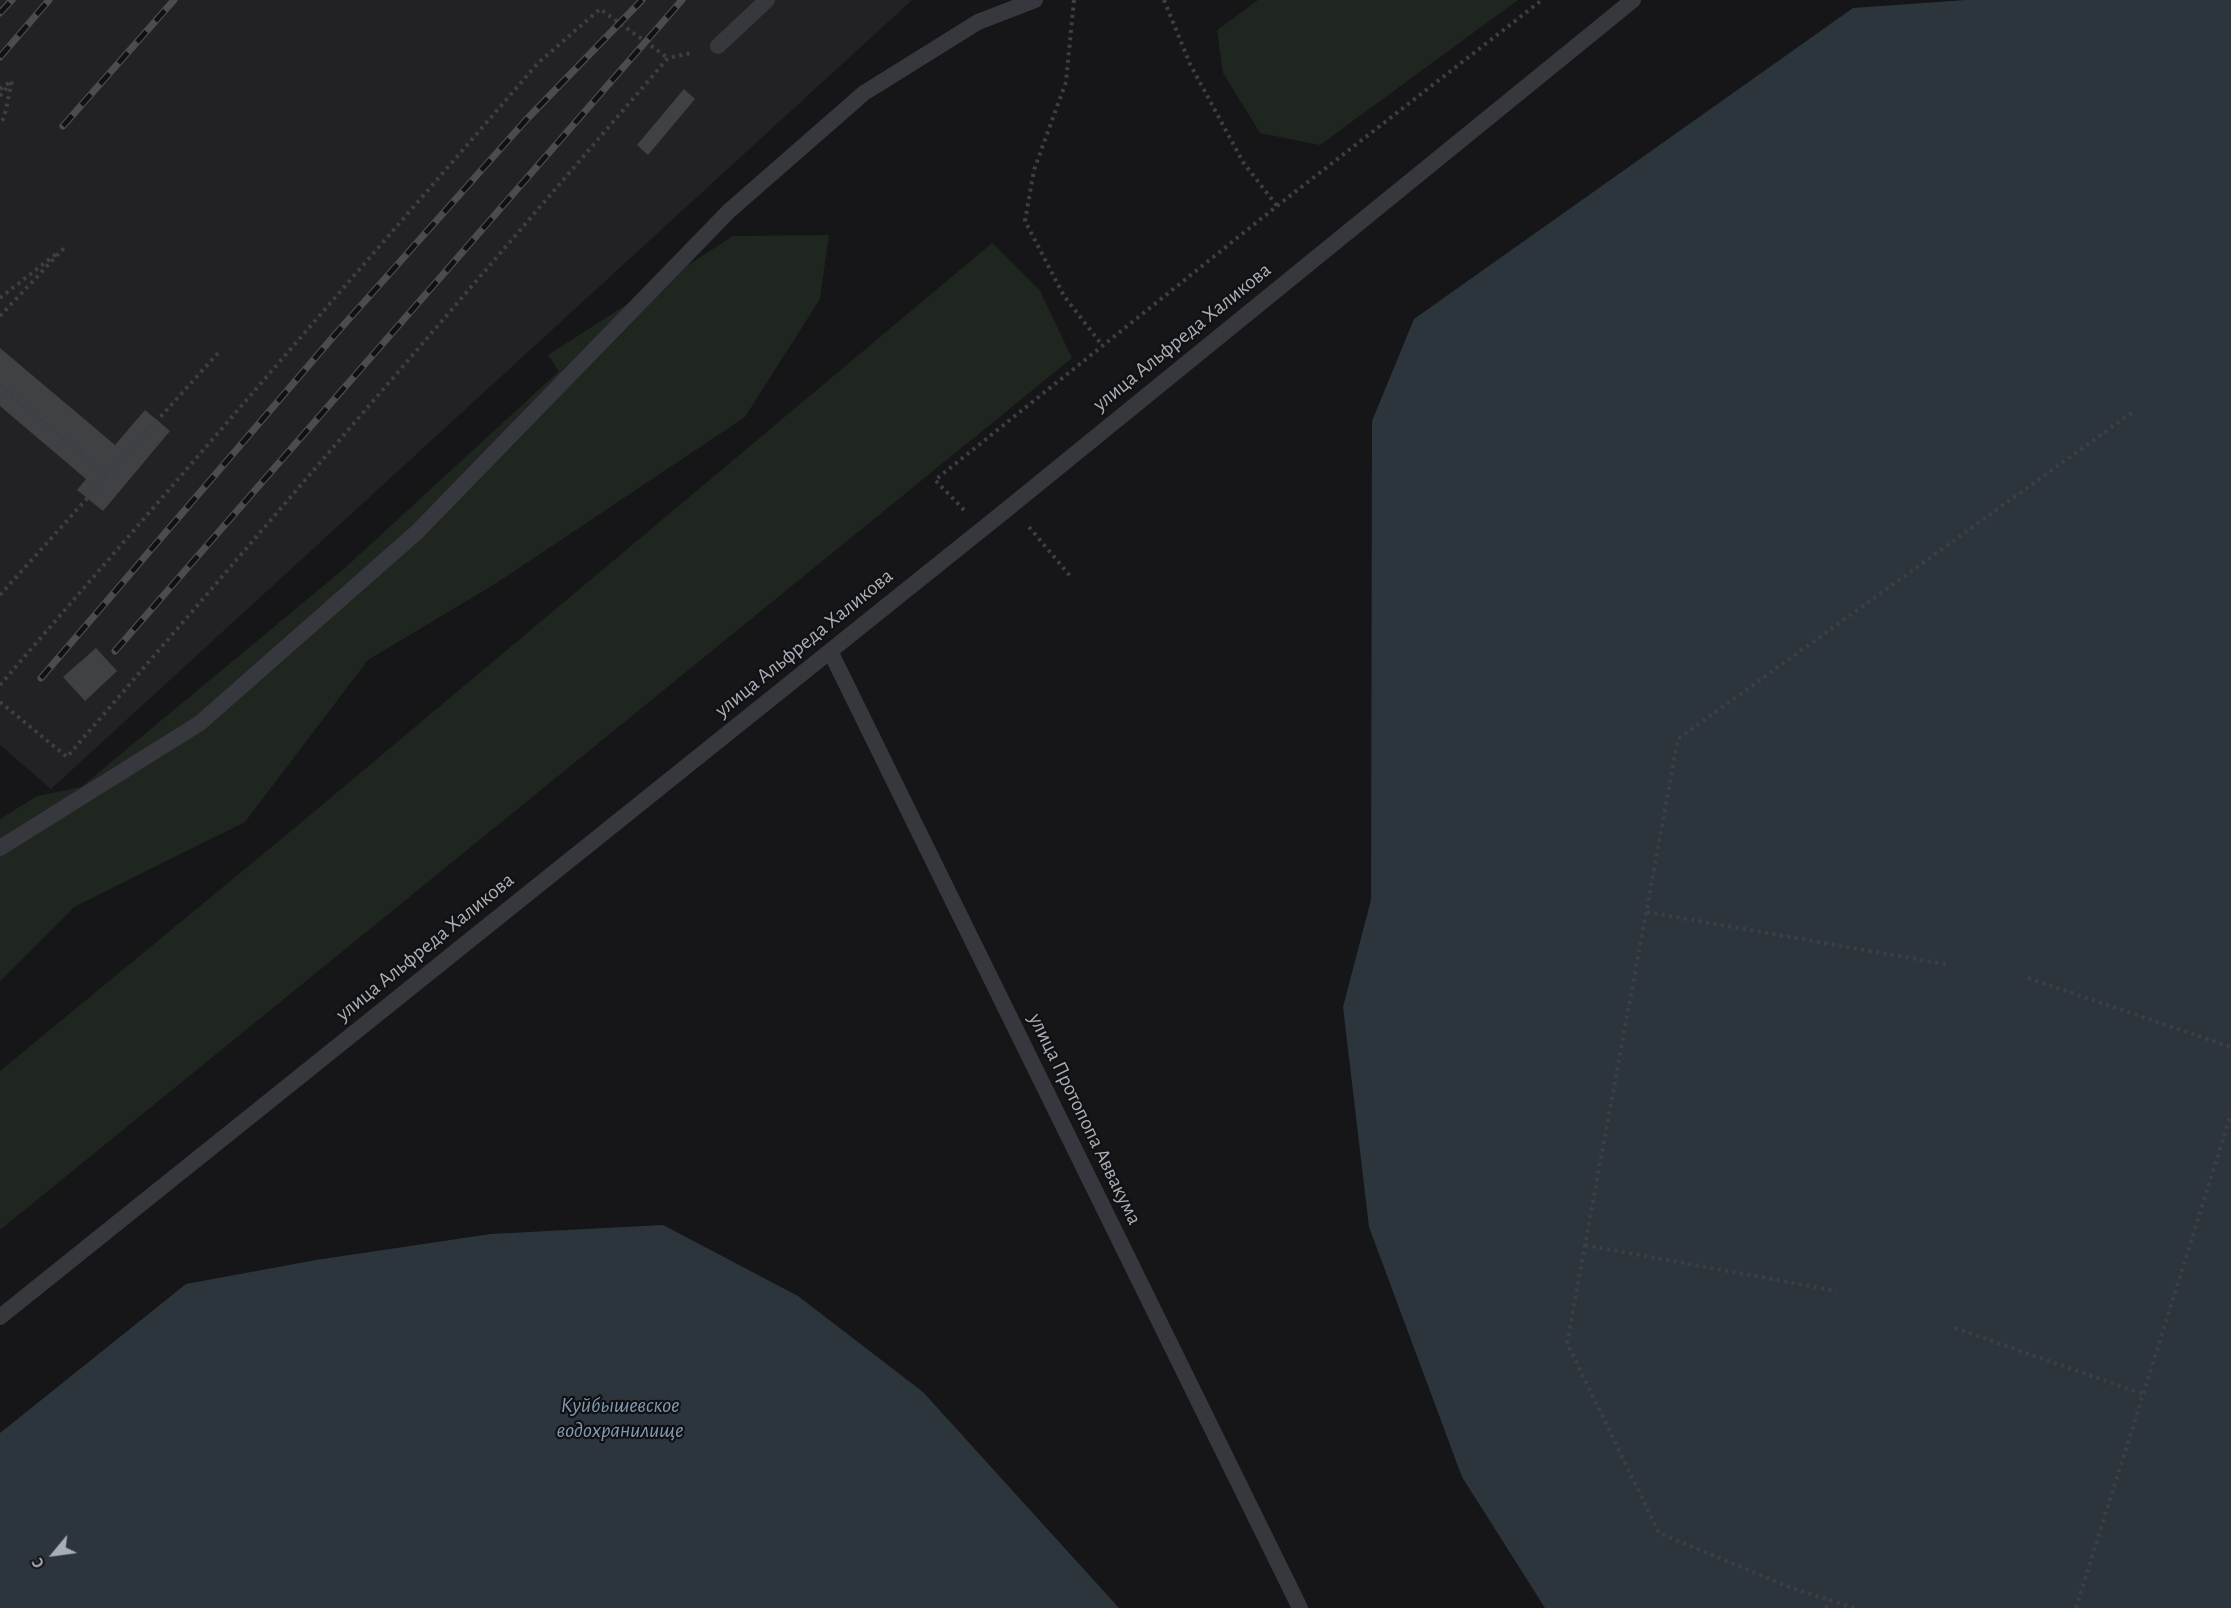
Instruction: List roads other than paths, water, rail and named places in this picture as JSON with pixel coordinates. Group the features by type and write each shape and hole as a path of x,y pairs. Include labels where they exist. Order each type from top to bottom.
{"lane":[{"path":"718,46 767,0"},
{"path":"0,848 200,723 417,532 729,211 864,93 978,22 1035,0"},
{"name":"улица Альфреда Халикова","path":"0,1317 1011,506 1634,0"},
{"name":"улица Протопопа Аввакума","path":"830,651 1300,1608"}],"water":[{"path":"1966,0 2231,0 2231,1608 1545,1608 1462,1477 1369,1227 1343,1007 1371,900 1372,421 1414,319 1853,8"},
{"name":"Куйбышевское водохранилище","path":"663,1225 798,1296 923,1392 1119,1608 0,1608 0,1433 186,1284 316,1260 491,1234"}],"railway":[{"path":"0,13 12,0"},
{"path":"0,57 49,0"},
{"path":"63,126 174,0"},
{"path":"41,678 333,337 526,120 642,0"},
{"path":"115,651 682,0"}]}
